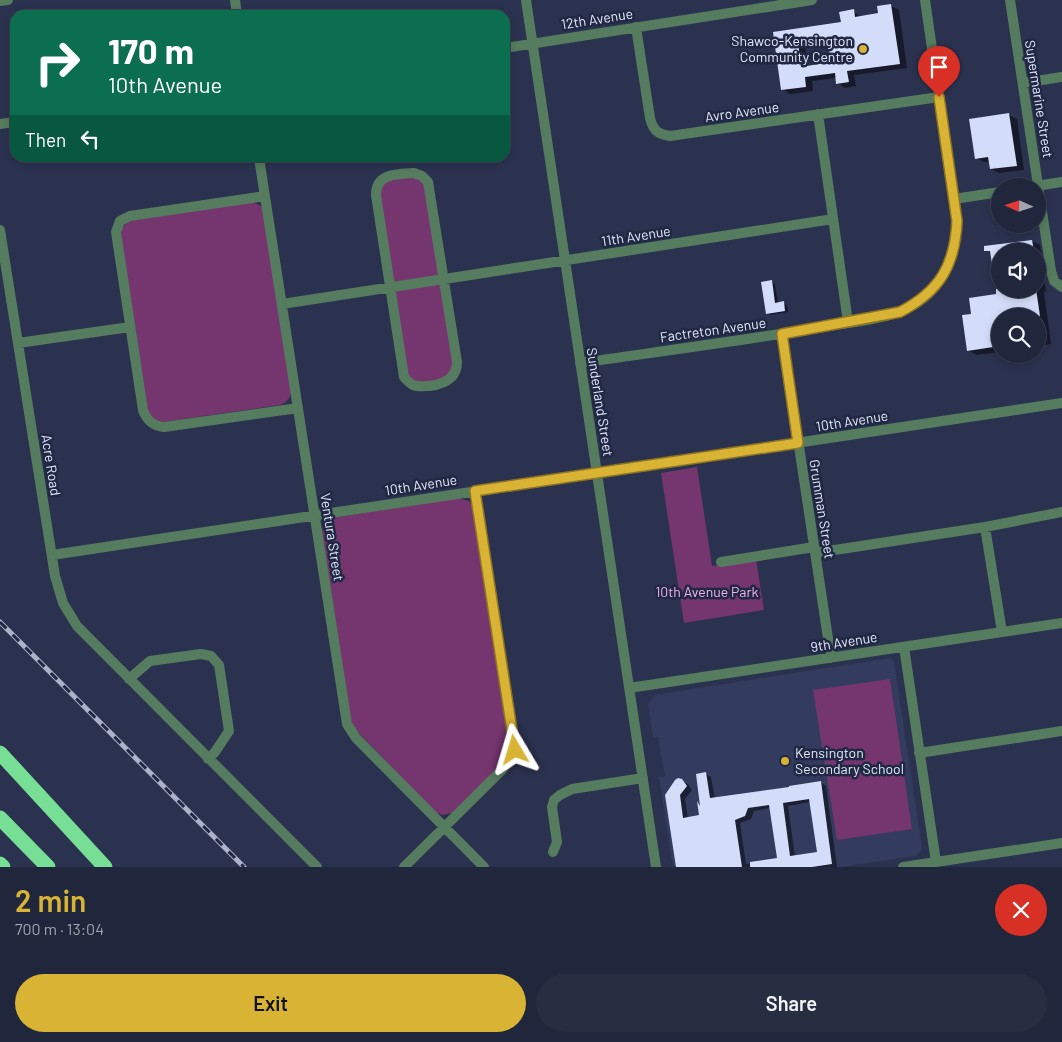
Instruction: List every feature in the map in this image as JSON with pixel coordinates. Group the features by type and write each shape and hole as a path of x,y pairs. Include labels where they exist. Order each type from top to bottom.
{"highway":[{"path":"0,753 105,867"},
{"path":"0,769 98,867"},
{"path":"0,818 48,867"},
{"path":"0,864 3,867"}],"street":[{"path":"0,1 8,0"},
{"name":"Sunderland Street","path":"526,0 656,867"},
{"name":"12th Avenue","path":"510,47 812,0"},
{"name":"Factreton Avenue","path":"580,363 782,334 900,312 916,304 938,284 947,269 953,253 957,221 925,0"},
{"name":"Supermarine Street","path":"1010,0 1036,178"},
{"name":"Avro Avenue","path":"636,27 650,118 654,130 661,135 670,136 939,97"},
{"path":"1023,83 1062,77"},
{"path":"818,114 848,322"},
{"name":"Ventura Street","path":"260,162 349,729 484,867"},
{"path":"419,174 428,182 443,279 457,367 450,379 443,384 433,386 414,385 404,377 376,187 381,180 389,176 419,174"},
{"path":"1046,185 1062,182"},
{"path":"954,199 991,193"},
{"path":"265,196 130,216 120,221 116,232 130,327 143,410 148,420 155,425 164,427 298,408"},
{"name":"11th Avenue","path":"282,304 833,219"},
{"name":"Acre Road","path":"0,230 52,555 60,595 71,618 129,679 317,867"},
{"name":"Supermarine Street","path":"1045,233 1054,281 1062,287"},
{"path":"18,343 130,327"},
{"name":"Grumman Street","path":"782,334 831,658"},
{"name":"10th Avenue","path":"52,555 1062,402"},
{"path":"404,867 509,762 515,750 475,491"},
{"path":"721,562 985,527 1062,512"},
{"path":"985,527 1002,632"},
{"name":"9th Avenue","path":"629,688 1062,623"},
{"path":"904,647 936,862"},
{"path":"129,679 150,661 201,654 211,656 219,665 229,731 215,752 208,758"},
{"path":"920,753 1062,731"},
{"path":"553,852 556,842 552,807 554,800 560,795 572,789 643,778"},
{"path":"903,867 1062,843"}],"shaded area":[{"name":"Kensington Secondary School","path":"890,658 894,662 922,848 916,856 840,867 673,867 659,777 665,776 658,737 653,737 648,705 655,695"}],"green space":[{"path":"422,176 443,279 454,376 423,386 404,377 376,195 381,180"},
{"path":"253,202 263,207 292,391 290,396 280,405 163,422 153,419 148,411 121,235 122,228 129,221"},
{"name":"10th Avenue Park","path":"697,467 712,566 756,559 764,610 684,623 661,473"},
{"path":"459,498 469,501 474,510 510,749 509,756 505,762 452,813 443,815 435,812 352,726 322,531 324,522 332,518"},
{"path":"890,679 912,829 837,840 813,690"}],"building":[{"name":"Shawco-Kensington Community Centre","path":"891,4 900,64 847,71 849,82 836,84 835,73 805,77 806,87 781,90 773,32 841,22 839,12 854,9 855,17 878,13 877,6","holes":["827,38 831,62 801,67 798,42"]},
{"path":"1009,113 1017,166 990,169 988,157 975,159 969,119"},
{"path":"1032,240 1033,243 1008,243"},
{"path":"991,245 991,258 990,251 984,251 984,246"},
{"path":"772,280 775,303 784,301 785,311 766,314 761,282"},
{"path":"991,295 991,298 1037,298 1039,308 991,308 991,347 967,351 962,315 971,314 969,298"},
{"path":"706,772 710,798 821,781 832,864 812,867 750,867 750,862 777,858 769,805 748,808 745,816 735,820 742,867 676,867 665,795 675,780 678,778 682,779 687,786 680,795 683,818 699,815 697,801 700,806 696,774","holes":["809,799 817,852 790,856 783,803"]}],"railway":[{"path":"0,622 244,867"}],"place":[{"name":"Shawco-Kensington Community Centre","path":"863,49"},
{"name":"Kensington Secondary School","path":"785,761"}],"route":[{"path":"515,750 475,491 798,443 782,334 900,312 916,304 926,296 938,284 947,269 953,253 957,221 939,97"}]}
